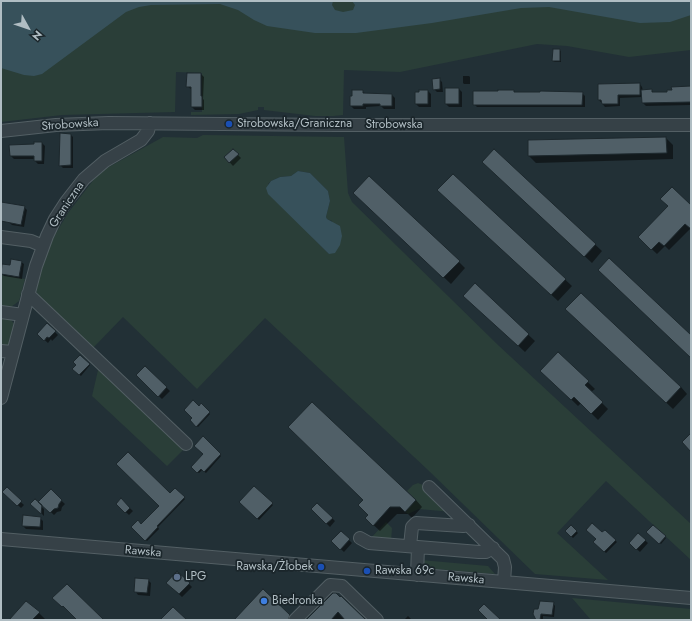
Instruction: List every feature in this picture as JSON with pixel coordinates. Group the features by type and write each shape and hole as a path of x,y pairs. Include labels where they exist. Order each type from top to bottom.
{"street":[{"name":"Strobowska","path":"1,131 82,123 691,125"},
{"name":"Graniczna","path":"1,398 7,352 23,315 43,246 55,219 78,186 91,172 141,140 148,132 150,123"},
{"path":"1,237 31,241 43,246"},
{"path":"28,294 186,444"},
{"path":"1,312 23,315"},
{"path":"429,487 493,548 504,561 504,582"},
{"path":"417,575 412,527 416,523 463,526 469,525"},
{"path":"360,538 369,543 414,547 483,552 489,551 493,548"},
{"name":"Rawska","path":"1,540 691,598"},
{"path":"295,620 330,585 342,586 377,620"}],"green space":[{"path":"1,1 691,1 691,50 629,57 567,46 537,44 400,72 344,70 343,115 333,116 315,116 264,110 264,107 258,107 258,110 239,114 191,115 191,112 202,112 202,73 176,72 175,112 62,115 1,122"},
{"path":"203,135 344,137 348,193 352,202 498,345 691,524 691,560 606,481 557,533 608,580 535,574 428,470 265,318 197,389 123,317 92,349 39,298 36,291 46,254 52,240 68,213 95,178 107,168 163,137 197,138","holes":["298,171 310,173 328,191 330,201 326,217 332,221 329,254 314,239 268,184 280,177 291,176"]},
{"path":"1,275 25,279 19,301 11,307 1,305"},
{"path":"1,316 9,317 14,324 8,347 1,346"},
{"path":"99,366 185,448 167,466 92,396"},
{"path":"418,483 423,485 452,512 419,509 408,514 405,512 416,500 407,491 413,485"},
{"path":"386,522 392,528 391,542 369,540"},
{"path":"421,560 488,566 495,574 422,568"},
{"path":"572,598 691,609 691,620 591,620"}],"water":[{"path":"1,1 333,1 332,5 335,10 343,12 353,10 355,5 352,1 691,1 691,15 670,22 640,23 549,7 521,8 432,23 356,33 315,33 267,26 238,10 220,4 151,5 139,7 126,12 42,74 34,76 24,75 1,68"},
{"path":"298,171 310,173 328,191 330,201 326,217 340,226 342,236 340,245 335,253 329,254 268,194 266,188 271,181 280,177 291,176"}],"building":[{"path":"553,49 560,49 560,61 552,61"},
{"path":"187,73 201,73 202,107 191,107 191,87 186,87"},
{"path":"440,78 440,89 433,90 432,79"},
{"path":"640,83 640,95 618,95 618,104 602,104 601,100 598,100 598,84"},
{"path":"691,86 691,102 642,103 641,90 652,89 652,92 667,92 667,90 672,90 671,87"},
{"path":"445,88 459,88 459,104 445,104"},
{"path":"352,90 363,90 363,93 392,94 392,106 363,104 363,106 350,106 350,96 352,96"},
{"path":"419,90 428,90 428,104 415,104 415,92 419,92"},
{"path":"514,90 514,92 583,92 582,105 473,105 473,91"},
{"path":"60,133 71,134 71,165 59,166"},
{"path":"666,137 667,153 528,156 528,140"},
{"path":"34,142 42,142 42,161 34,161 34,156 10,156 9,145 34,144"},
{"path":"233,149 239,154 229,163 224,157"},
{"path":"494,149 596,244 584,257 482,162"},
{"path":"453,174 566,279 551,295 437,190"},
{"path":"369,176 460,261 443,278 353,193"},
{"path":"672,187 691,205 691,229 685,224 664,246 659,242 651,250 638,237 668,206 660,199"},
{"path":"1,202 25,206 21,225 1,221"},
{"path":"609,258 691,335 691,358 598,270"},
{"path":"11,259 22,261 19,277 1,274 2,264 10,265"},
{"path":"475,283 529,334 518,346 463,296"},
{"path":"581,293 681,387 666,403 565,309"},
{"path":"47,323 56,331 44,341 37,334"},
{"path":"558,352 589,381 585,385 603,402 591,414 574,397 571,400 540,371"},
{"path":"80,355 90,364 79,375 72,369 76,365 73,362"},
{"path":"145,366 167,387 158,397 136,375"},
{"path":"193,400 199,406 201,403 210,412 196,427 190,420 192,418 184,410"},
{"path":"312,402 416,500 405,512 400,507 390,507 373,526 365,518 368,515 358,505 363,500 288,427"},
{"path":"691,433 691,452 682,442"},
{"path":"203,436 221,454 204,472 201,469 197,473 191,467 203,454 194,446"},
{"path":"128,452 170,493 175,488 185,497 157,526 158,527 145,541 131,527 138,520 141,524 159,506 116,464"},
{"path":"254,486 273,503 257,519 239,502"},
{"path":"7,487 22,501 17,506 2,492"},
{"path":"51,489 62,500 58,508 54,509 50,513 38,502"},
{"path":"121,498 130,508 125,513 116,504"},
{"path":"35,499 42,505 41,514 30,504"},
{"path":"317,503 333,518 326,524 311,509"},
{"path":"23,515 41,517 40,527 22,526"},
{"path":"592,523 602,532 605,530 616,540 604,552 593,542 596,539 586,530"},
{"path":"571,525 577,531 571,537 565,531"},
{"path":"653,525 666,536 659,544 646,532"},
{"path":"341,531 350,539 340,550 331,541"},
{"path":"638,533 646,540 636,550 629,543"},
{"name":"LPG","path":"177,571 190,583 179,594 166,583"},
{"path":"135,578 149,579 147,593 134,592"},
{"path":"67,584 104,620 77,620 63,606 62,607 52,598"},
{"name":"Biedronka","path":"263,589 290,615 288,620 234,620"},
{"path":"333,593 336,593 340,597 341,596 366,620 345,620 338,612 331,620 306,620"},
{"path":"26,601 40,612 32,620 9,620"},
{"path":"540,601 554,602 552,615 541,614 540,620 536,620 533,614 534,609 538,609"},
{"path":"484,604 501,620 488,620 478,610"},
{"path":"173,607 187,620 160,620"}],"place":[{"name":"Strobowska/Graniczna","path":"229,124"},
{"name":"Rawska/Żłobek","path":"321,567"},
{"name":"Rawska 69c","path":"367,571"},
{"name":"LPG","path":"177,577"},
{"name":"Biedronka","path":"264,601"}]}
